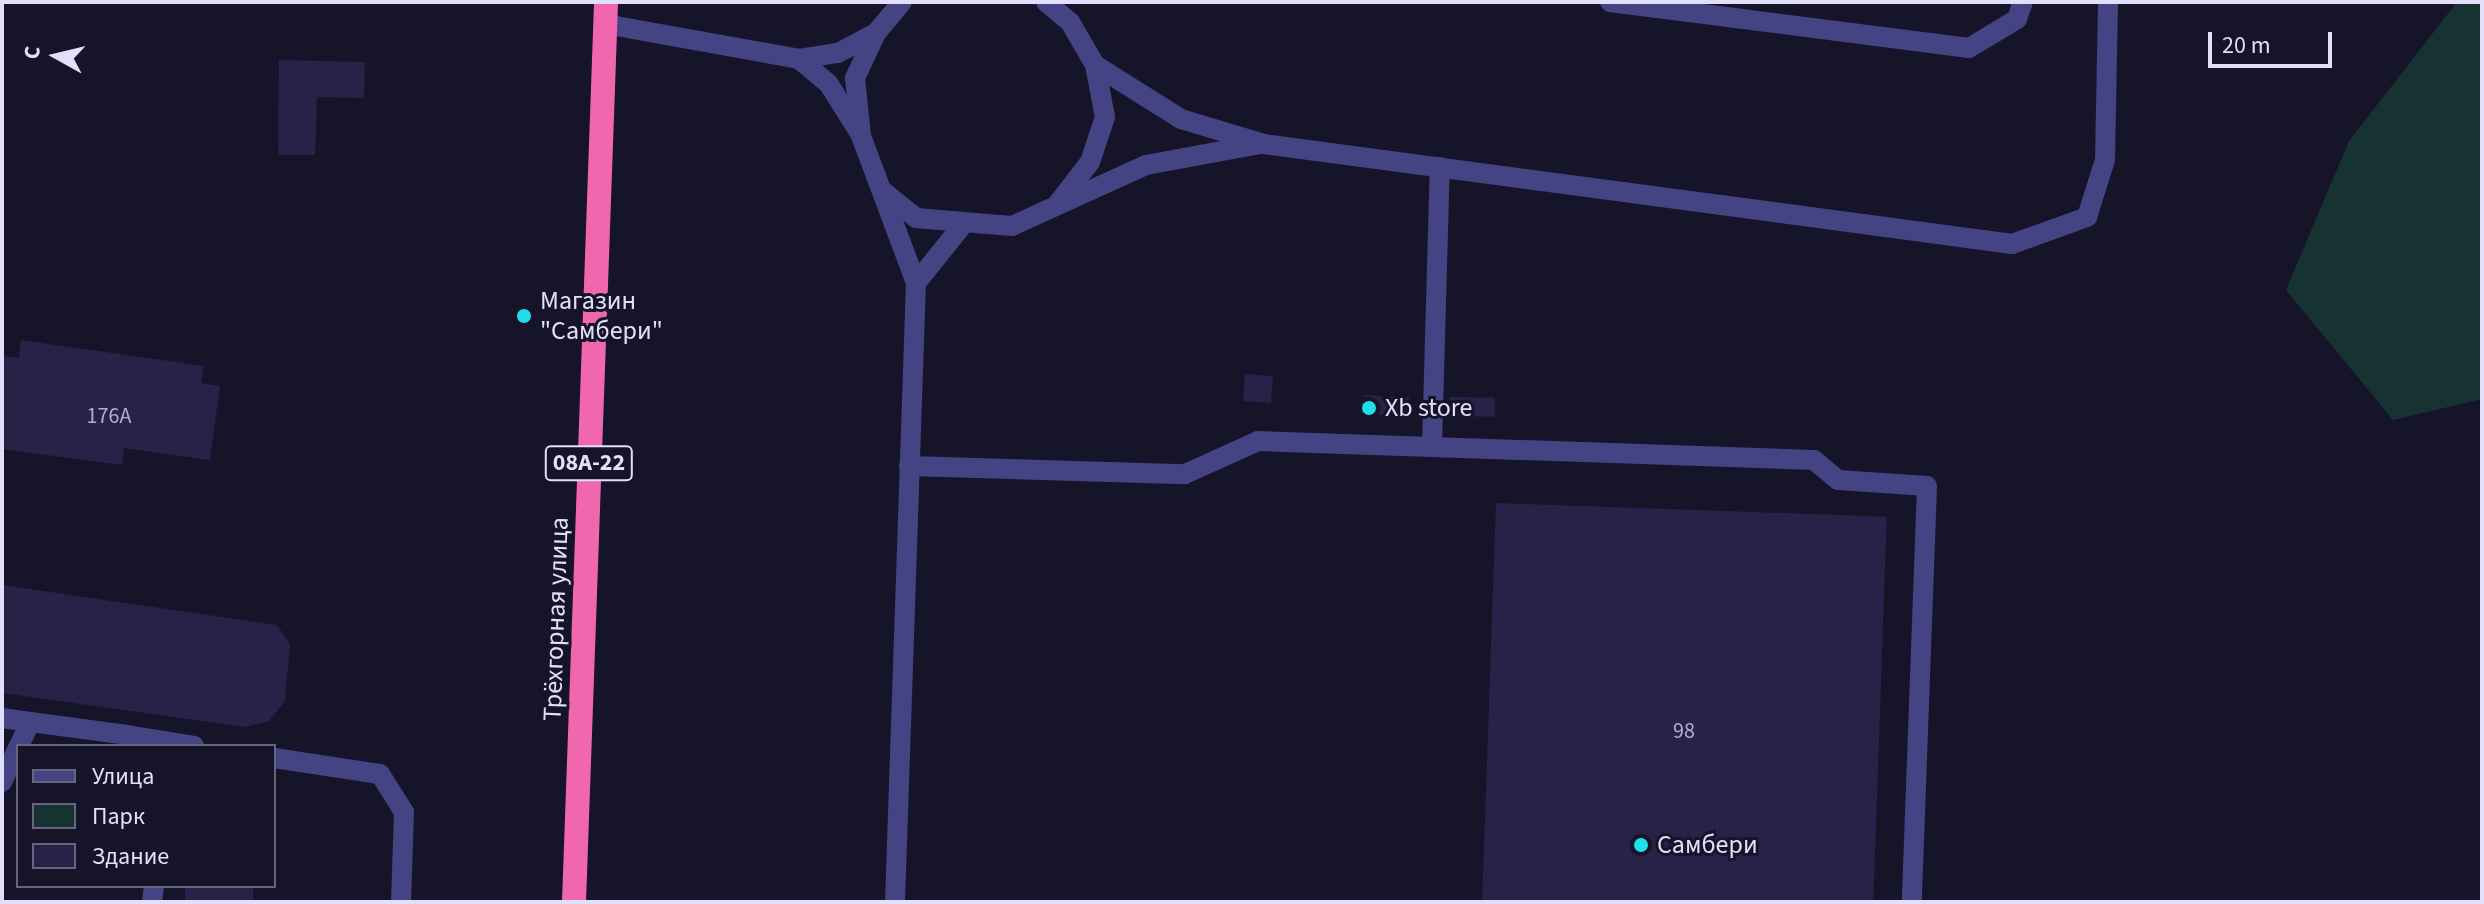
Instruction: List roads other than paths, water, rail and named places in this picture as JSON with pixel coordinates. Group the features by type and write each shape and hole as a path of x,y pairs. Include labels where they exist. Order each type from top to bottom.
{"highway":[{"name":"Трёхгорная улица","path":"574,902 606,13"}],"street":[{"path":"895,902 916,283 861,136 855,78 876,33 902,2"},
{"path":"1046,2 1070,22 1095,65 1105,117 1090,162 1058,203"},
{"path":"1610,2 1969,48 2017,19 2023,2"},
{"path":"1095,65 1181,119 1264,144 2012,244 2087,217 2105,160 2108,2"},
{"path":"606,13 799,59 838,53 876,33"},
{"path":"799,59 828,83 861,136"},
{"path":"878,187 916,218 961,227 1012,226 1146,165 1264,144"},
{"path":"1432,446 1440,167"},
{"path":"916,283 961,227"},
{"path":"909,466 1185,474 1258,441 1814,460 1838,480 1927,486 1912,902"},
{"path":"2,718 171,744"},
{"path":"19,744 30,722"},
{"path":"2,782 16,751"},
{"path":"276,758 380,774 404,812 401,902"}],"place":[{"name":"Магазин \"Самбери\"","path":"524,316"},
{"name":"Xb store","path":"1369,408"},
{"name":"Самбери","path":"1641,845"}]}
